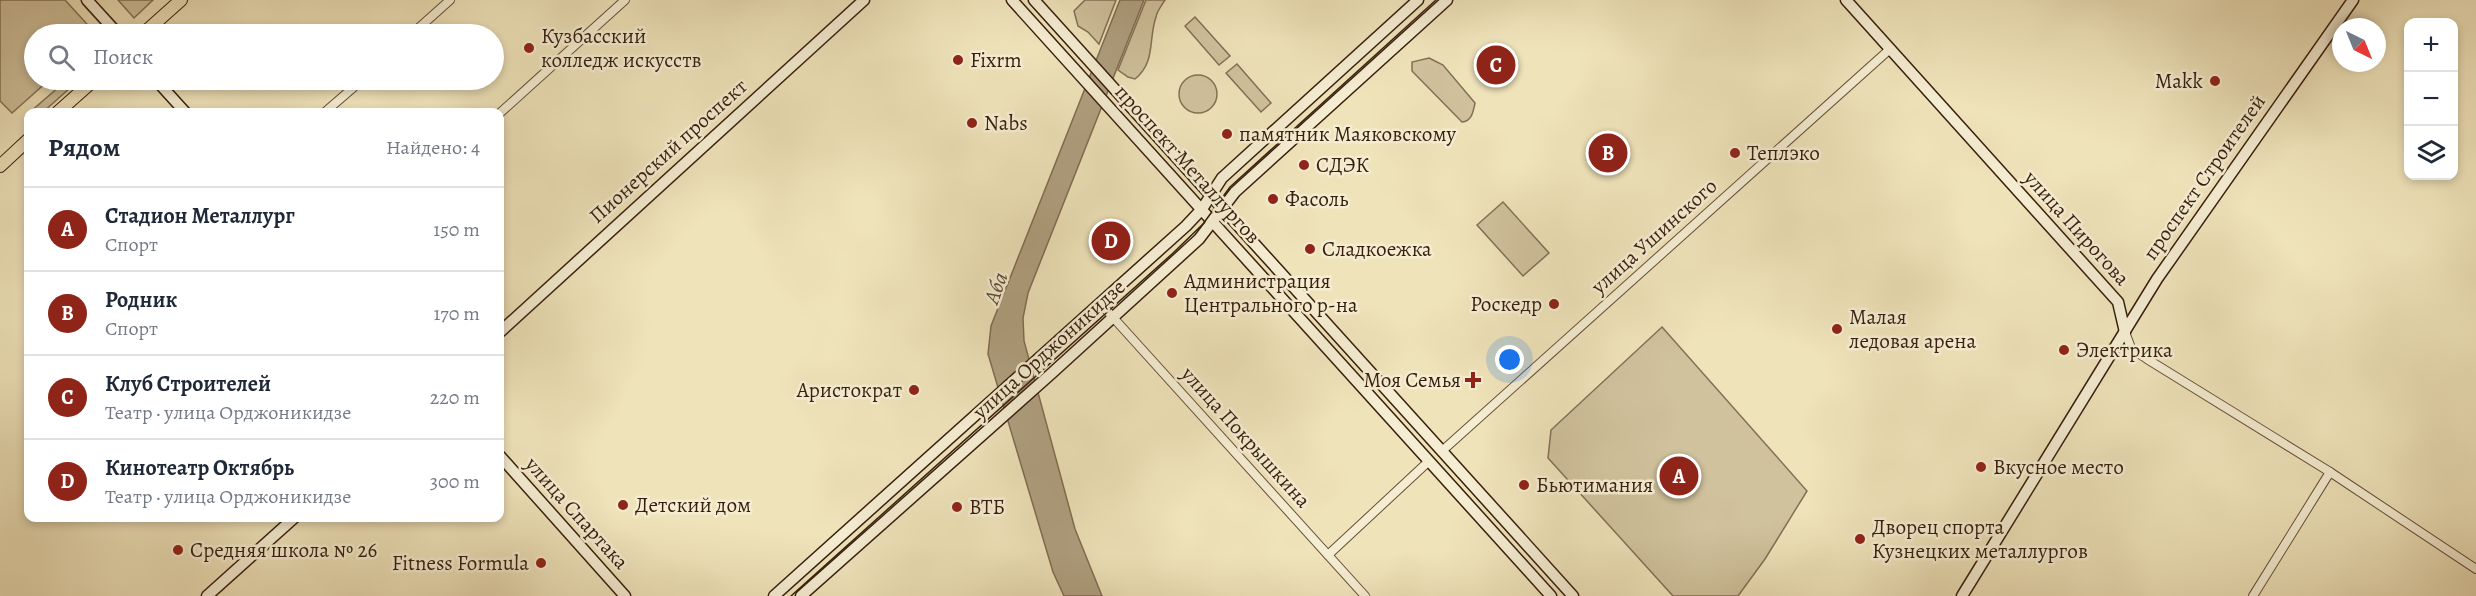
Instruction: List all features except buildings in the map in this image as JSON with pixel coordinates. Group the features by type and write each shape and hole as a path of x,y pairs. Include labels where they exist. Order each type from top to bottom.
{"main road":[{"path":"87,0 109,24"},
{"path":"154,24 181,0"},
{"name":"Пионерский проспект","path":"504,328 864,0"},
{"name":"проспект Металлургов","path":"1012,0 1551,596"},
{"name":"проспект Металлургов","path":"1034,0 1224,207 1574,596"},
{"name":"улица Орджоникидзе","path":"774,596 1186,226 1202,209 1222,178 1418,0"},
{"name":"улица Орджоникидзе","path":"801,596 1000,420 1199,239 1235,192 1447,0"},
{"name":"улица Пирогова","path":"1846,0 2118,302 2125,332"},
{"name":"проспект Строителей","path":"1962,596 2157,279 2353,0"},
{"path":"62,108 83,90"},
{"path":"165,90 181,108"},
{"path":"0,166 24,144"},
{"name":"улица Спартака","path":"504,460 625,596"},
{"path":"207,596 290,522"}],"street":[{"path":"423,24 450,0"},
{"path":"504,109 625,0"},
{"name":"улица Ушинского","path":"1442,451 1890,49"},
{"path":"330,108 350,90"},
{"name":"улица Покрышкина","path":"1101,303 1365,596"},
{"name":"улица Пирогова","path":"2125,332 2131,348 2330,471 2476,569"},
{"path":"1328,555 1429,461"},
{"path":"2253,596 2330,471"}],"shaded area":[{"path":"0,0 65,0 87,24 24,24 24,90 38,90 12,113 0,101"},
{"path":"118,0 153,0 134,18"},
{"path":"1085,0 1116,0 1099,44 1088,32 1078,26 1074,11"},
{"name":"Аба","path":"1120,0 1144,0 1028,293 1023,318 1024,341 1075,529 1102,596 1064,596 1053,572 988,354 991,326"},
{"path":"1146,0 1165,0 1158,10 1149,58 1142,72 1135,79 1118,70"},
{"path":"1195,17 1230,56 1219,65 1185,26"},
{"path":"1429,58 1443,65 1475,103 1472,116 1468,120 1462,122 1412,71 1412,62"},
{"path":"1237,64 1271,103 1261,112 1226,73"},
{"path":"1198,75 1212,80 1217,94 1212,108 1198,113 1184,108 1179,94 1184,80"},
{"path":"55,90 68,90 48,108 35,108"},
{"path":"1503,202 1549,253 1523,276 1477,225"},
{"path":"1662,327 1807,491 1765,559 1738,596 1673,596 1548,458 1551,430"}],"tram line":[{"path":"791,596 1172,254 1203,224 1230,187 1436,0"}],"place":[{"name":"Кузбасский колледж искусств","path":"529,48"},
{"name":"Fixrm","path":"958,60"},
{"name":"Клуб Строителей","path":"1496,65"},
{"name":"Makk","path":"2215,81"},
{"name":"Nabs","path":"972,123"},
{"name":"памятник Маяковскому","path":"1227,134"},
{"name":"Родник","path":"1608,153"},
{"name":"Теплэко","path":"1735,153"},
{"name":"СДЭК","path":"1304,165"},
{"name":"Фасоль","path":"1273,199"},
{"name":"Кинотеатр Октябрь","path":"1111,241"},
{"name":"Сладкоежка","path":"1310,249"},
{"name":"Администрация Центрального р-на","path":"1172,293"},
{"name":"Роскедр","path":"1554,304"},
{"name":"Малая ледовая арена","path":"1837,329"},
{"name":"Электрика","path":"2064,350"},
{"name":"Моя Семья","path":"1473,380"},
{"name":"Аристократ","path":"914,390"},
{"name":"Вкусное место","path":"1981,467"},
{"name":"Стадион Металлург","path":"1679,476"},
{"name":"Бьютимания","path":"1524,485"},
{"name":"Детский дом","path":"623,505"},
{"name":"ВТБ","path":"957,507"},
{"name":"Дворец спорта Кузнецких металлургов","path":"1860,539"},
{"name":"Средняя школа № 26","path":"178,550"},
{"name":"Fitness Formula","path":"541,563"}]}
